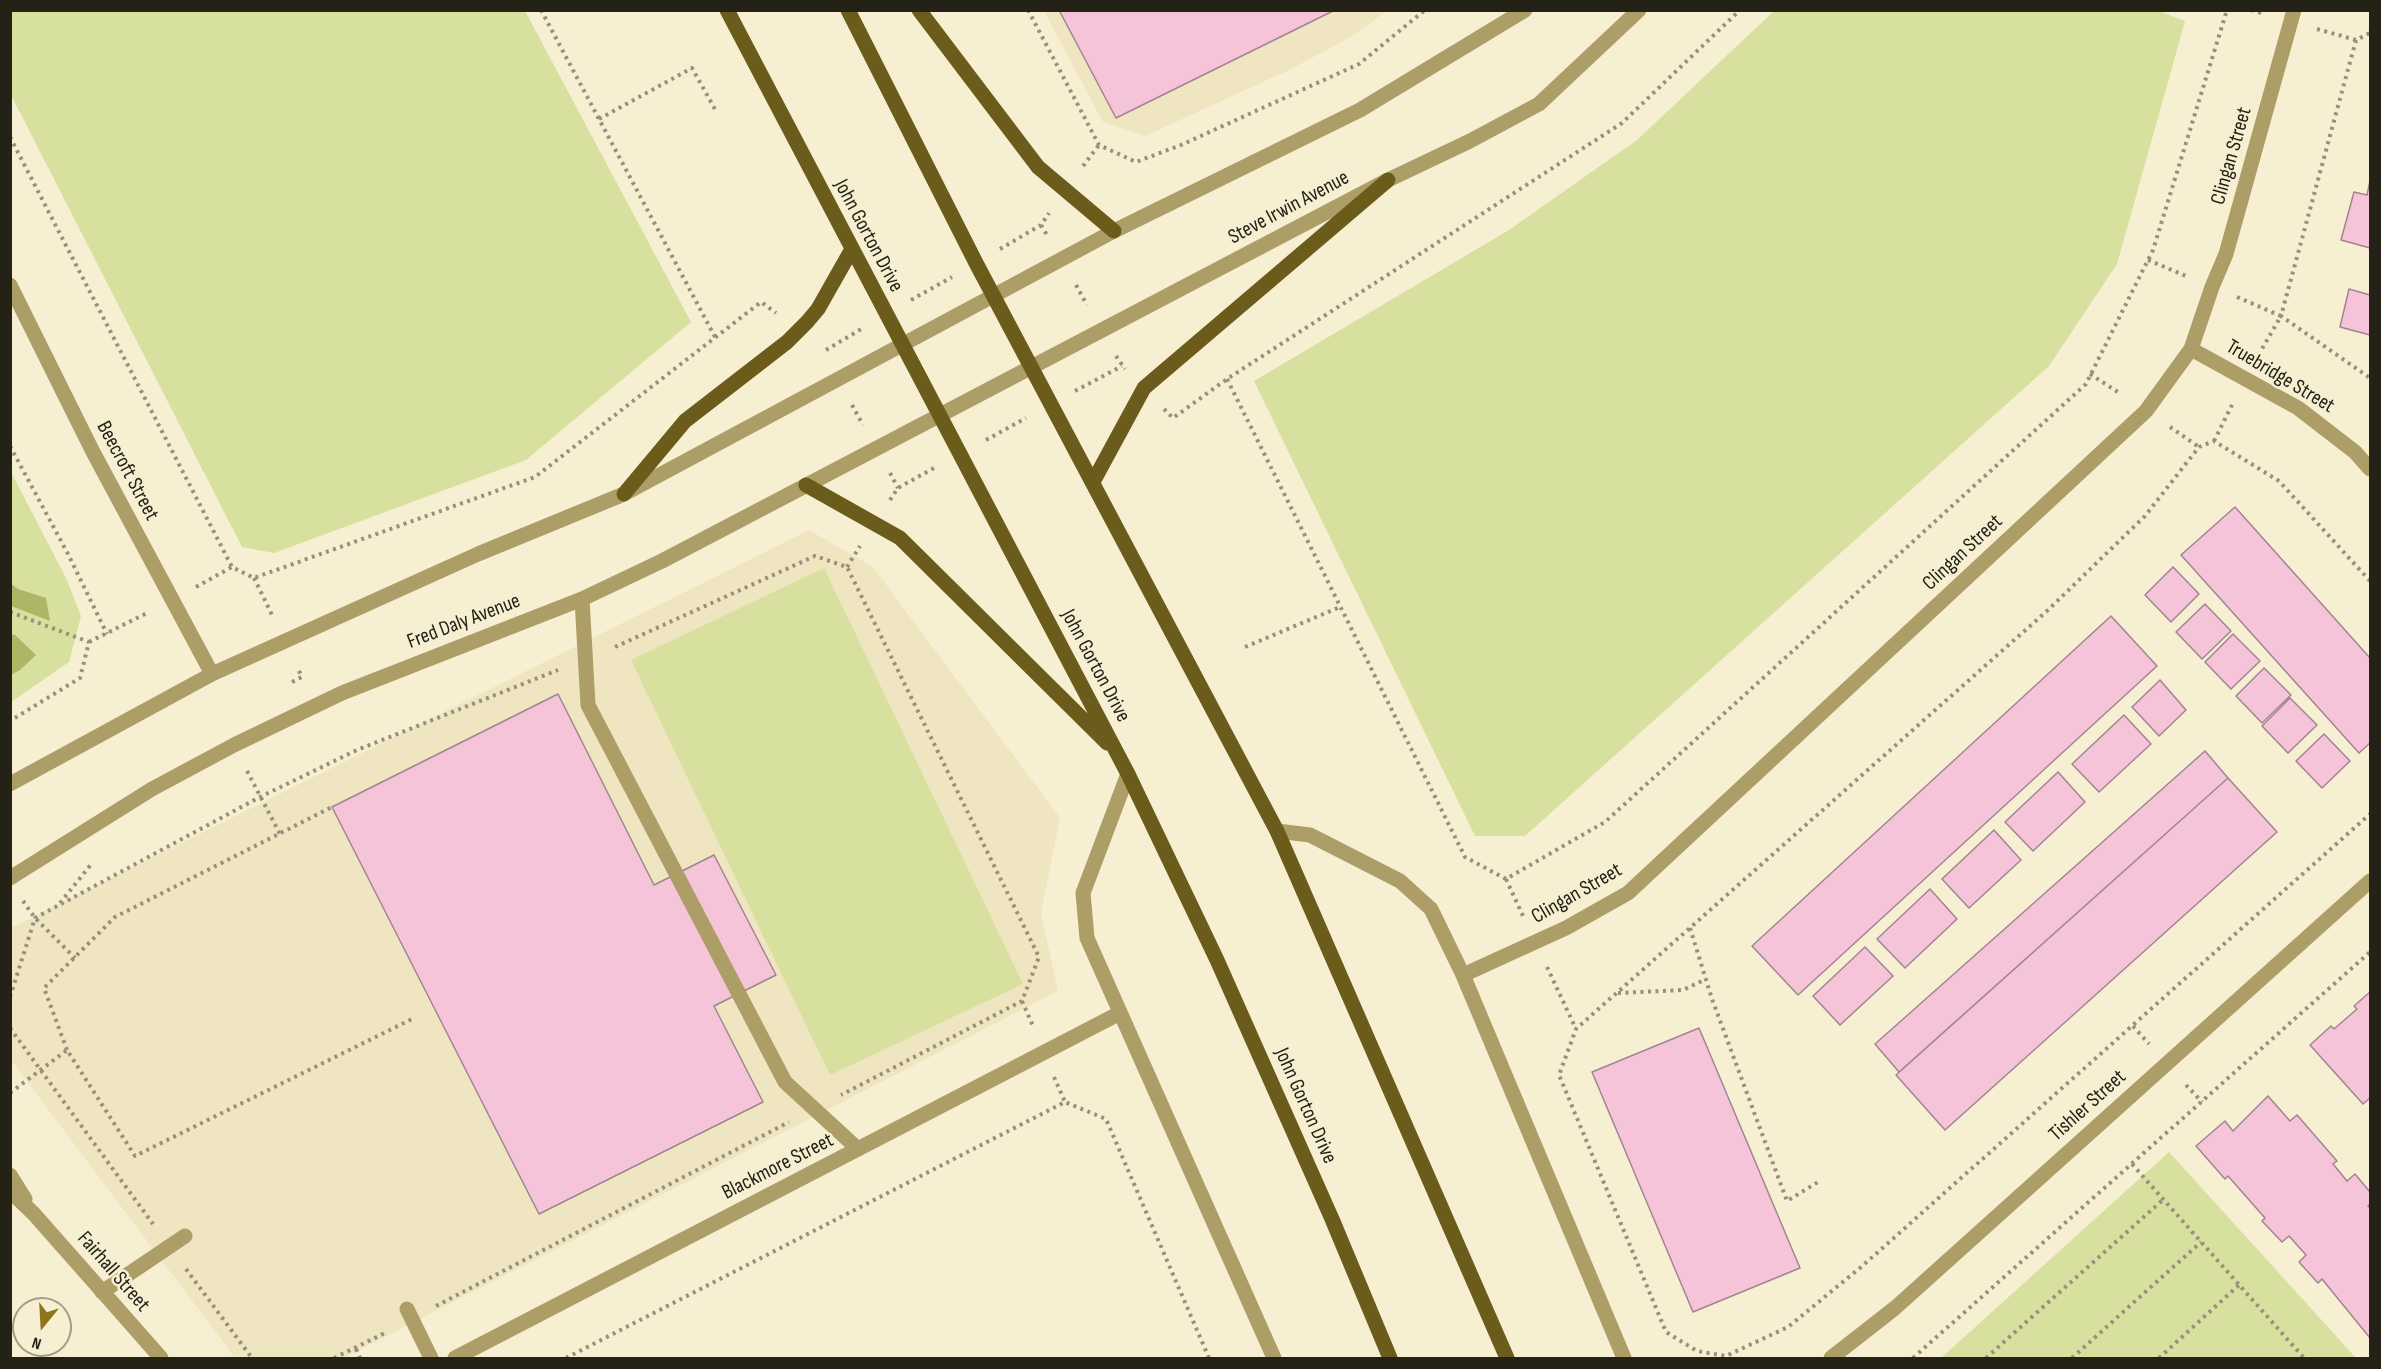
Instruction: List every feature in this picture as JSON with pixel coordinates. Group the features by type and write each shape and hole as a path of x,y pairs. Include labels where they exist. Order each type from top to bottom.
{"main road":[{"name":"John Gorton Drive","path":"727,10 1128,774 1217,960 1332,1219 1390,1359"},
{"path":"848,10 976,263 1277,831 1507,1359"},
{"path":"919,10 1038,166 1114,231"},
{"path":"1093,482 1144,388 1388,180"},
{"path":"624,494 685,421 787,342 807,322 818,309 852,249"},
{"path":"806,485 900,538 1118,754"}],"street":[{"path":"10,784 212,674 478,554 624,494 1114,231 1360,111 1526,10"},
{"name":"Steve Irwin Avenue","path":"939,415 1388,180 1470,141 1539,104 1638,10"},
{"name":"Clingan Street","path":"1463,975 1566,928 1628,893 2146,411 2191,349 2226,254 2294,10"},
{"name":"Beecroft Street","path":"10,285 92,450 212,674"},
{"name":"Truebridge Street","path":"2191,349 2298,408 2355,452 2370,469"},
{"name":"Fred Daly Avenue","path":"10,878 152,789 234,746 342,693 582,598 662,561 939,415"},
{"path":"582,598 588,705 785,1082 858,1149"},
{"path":"1128,774 1083,893 1087,938 1274,1359"},
{"path":"1277,831 1310,835 1400,881 1431,909 1463,975 1624,1359"},
{"name":"Tishler Street","path":"1831,1359 1904,1300 2370,881"},
{"name":"Blackmore Street","path":"455,1359 1120,1013"},
{"name":"Fairhall Street","path":"10,1175 34,1214"},
{"name":"Fairhall Street","path":"10,1191 34,1214 161,1359"},
{"path":"102,1292 185,1236"},
{"path":"407,1309 431,1359"}],"path":[{"path":"541,10 715,337"},
{"path":"1028,10 1099,145 1137,162 1181,145 1359,64 1425,10"},
{"path":"1173,418 1227,379 1622,123 1740,10"},
{"path":"1227,379 1466,857 1506,879 1605,822 2086,384 2152,250 2227,10"},
{"path":"2356,40 2281,316 2370,378"},
{"path":"599,119 692,68 716,111"},
{"path":"10,137 232,567 254,578 535,477 761,302"},
{"path":"1041,225 1122,366 898,488 823,351 976,263 1041,225"},
{"path":"2090,374 2146,411"},
{"path":"2370,581 2279,481 2214,441 2199,447 2145,516 2048,610 1576,1029 1559,1075 1666,1332 1697,1351 1726,1358 1788,1327 1840,1285 2370,814"},
{"path":"11,446 107,634"},
{"path":"10,997 35,918 260,797 357,750 586,658 815,556 847,567"},
{"path":"1245,647 1340,607"},
{"path":"10,612 89,642 142,616"},
{"path":"10,721 80,678 89,642"},
{"path":"234,746 280,834"},
{"path":"332,807 115,917 44,988 67,1050 135,1156 412,1019"},
{"path":"35,918 75,958"},
{"path":"1690,928 1706,979 1787,1202 1818,1182"},
{"path":"1912,1359 2370,952"},
{"path":"1617,993 1683,990 1706,979"},
{"path":"10,1028 252,1359"},
{"path":"10,1093 67,1050"},
{"path":"566,1359 1065,1102 1106,1119 1209,1359"},
{"path":"2132,1164 2304,1359"},
{"path":"1986,1359 2164,1200"},
{"path":"2072,1359 2201,1242"},
{"path":"2159,1359 2239,1286"},
{"path":"356,1349 360,1359"}],"shaded area":[{"path":"1044,11 1387,11 1349,38 1289,70 1145,136 1103,122"},
{"path":"809,530 873,567 1060,818 1041,913 1058,991 344,1358 235,1358 11,1060 11,928"}],"green space":[{"path":"11,10 525,11 691,322 526,460 274,553 242,547 11,95"},
{"path":"2156,10 2185,21 2117,264 2049,366 1525,836 1475,836 1254,381 1509,230 1637,140 1774,11"},
{"path":"10,470 67,580 81,616 69,662 11,702"},
{"path":"824,568 1023,984 830,1075 631,660"},
{"path":"10,583 18,589 46,598 50,621 11,606"},
{"path":"11,634 15,635 36,655 11,675"},
{"path":"2169,1152 2356,1358 1941,1358"}],"building":[{"path":"1059,10 1335,10 1116,118"},
{"path":"2370,181 2370,248 2341,240 2354,192 2367,195"},
{"path":"2349,289 2370,295 2370,335 2340,327"},
{"path":"2235,507 2370,658 2370,743 2359,753 2181,555"},
{"path":"2173,567 2199,594 2171,622 2145,595"},
{"path":"2205,604 2231,631 2202,659 2176,632"},
{"path":"2111,616 2157,666 1798,995 1752,946"},
{"path":"2233,634 2260,661 2231,689 2205,662"},
{"path":"2264,668 2291,695 2262,723 2236,696"},
{"path":"2160,680 2186,710 2159,736 2132,707"},
{"path":"558,694 654,885 714,855 776,975 714,1006 763,1102 539,1214 332,807"},
{"path":"2290,698 2317,725 2288,753 2262,726"},
{"path":"2124,715 2151,744 2099,792 2072,764"},
{"path":"2324,734 2350,761 2322,788 2296,761"},
{"path":"2205,751 2228,778 1899,1072 1875,1044"},
{"path":"2058,772 2085,802 2033,851 2005,822"},
{"path":"2228,778 2277,832 1945,1130 1896,1075"},
{"path":"1994,830 2021,860 1969,908 1942,879"},
{"path":"1930,889 1957,919 1905,968 1877,939"},
{"path":"1865,947 1893,976 1840,1025 1813,996"},
{"path":"2370,992 2370,1098 2363,1104 2310,1045 2331,1026 2334,1029 2357,1009 2354,1006"},
{"path":"1699,1028 1800,1268 1693,1312 1592,1072"},
{"path":"2268,1096 2290,1121 2297,1115 2337,1161 2333,1164 2347,1181 2355,1174 2370,1192 2368,1206 2370,1208 2370,1338 2322,1279 2318,1283 2299,1262 2306,1255 2289,1236 2282,1242 2262,1221 2265,1218 2228,1176 2225,1179 2196,1146 2225,1121 2233,1131"}]}
